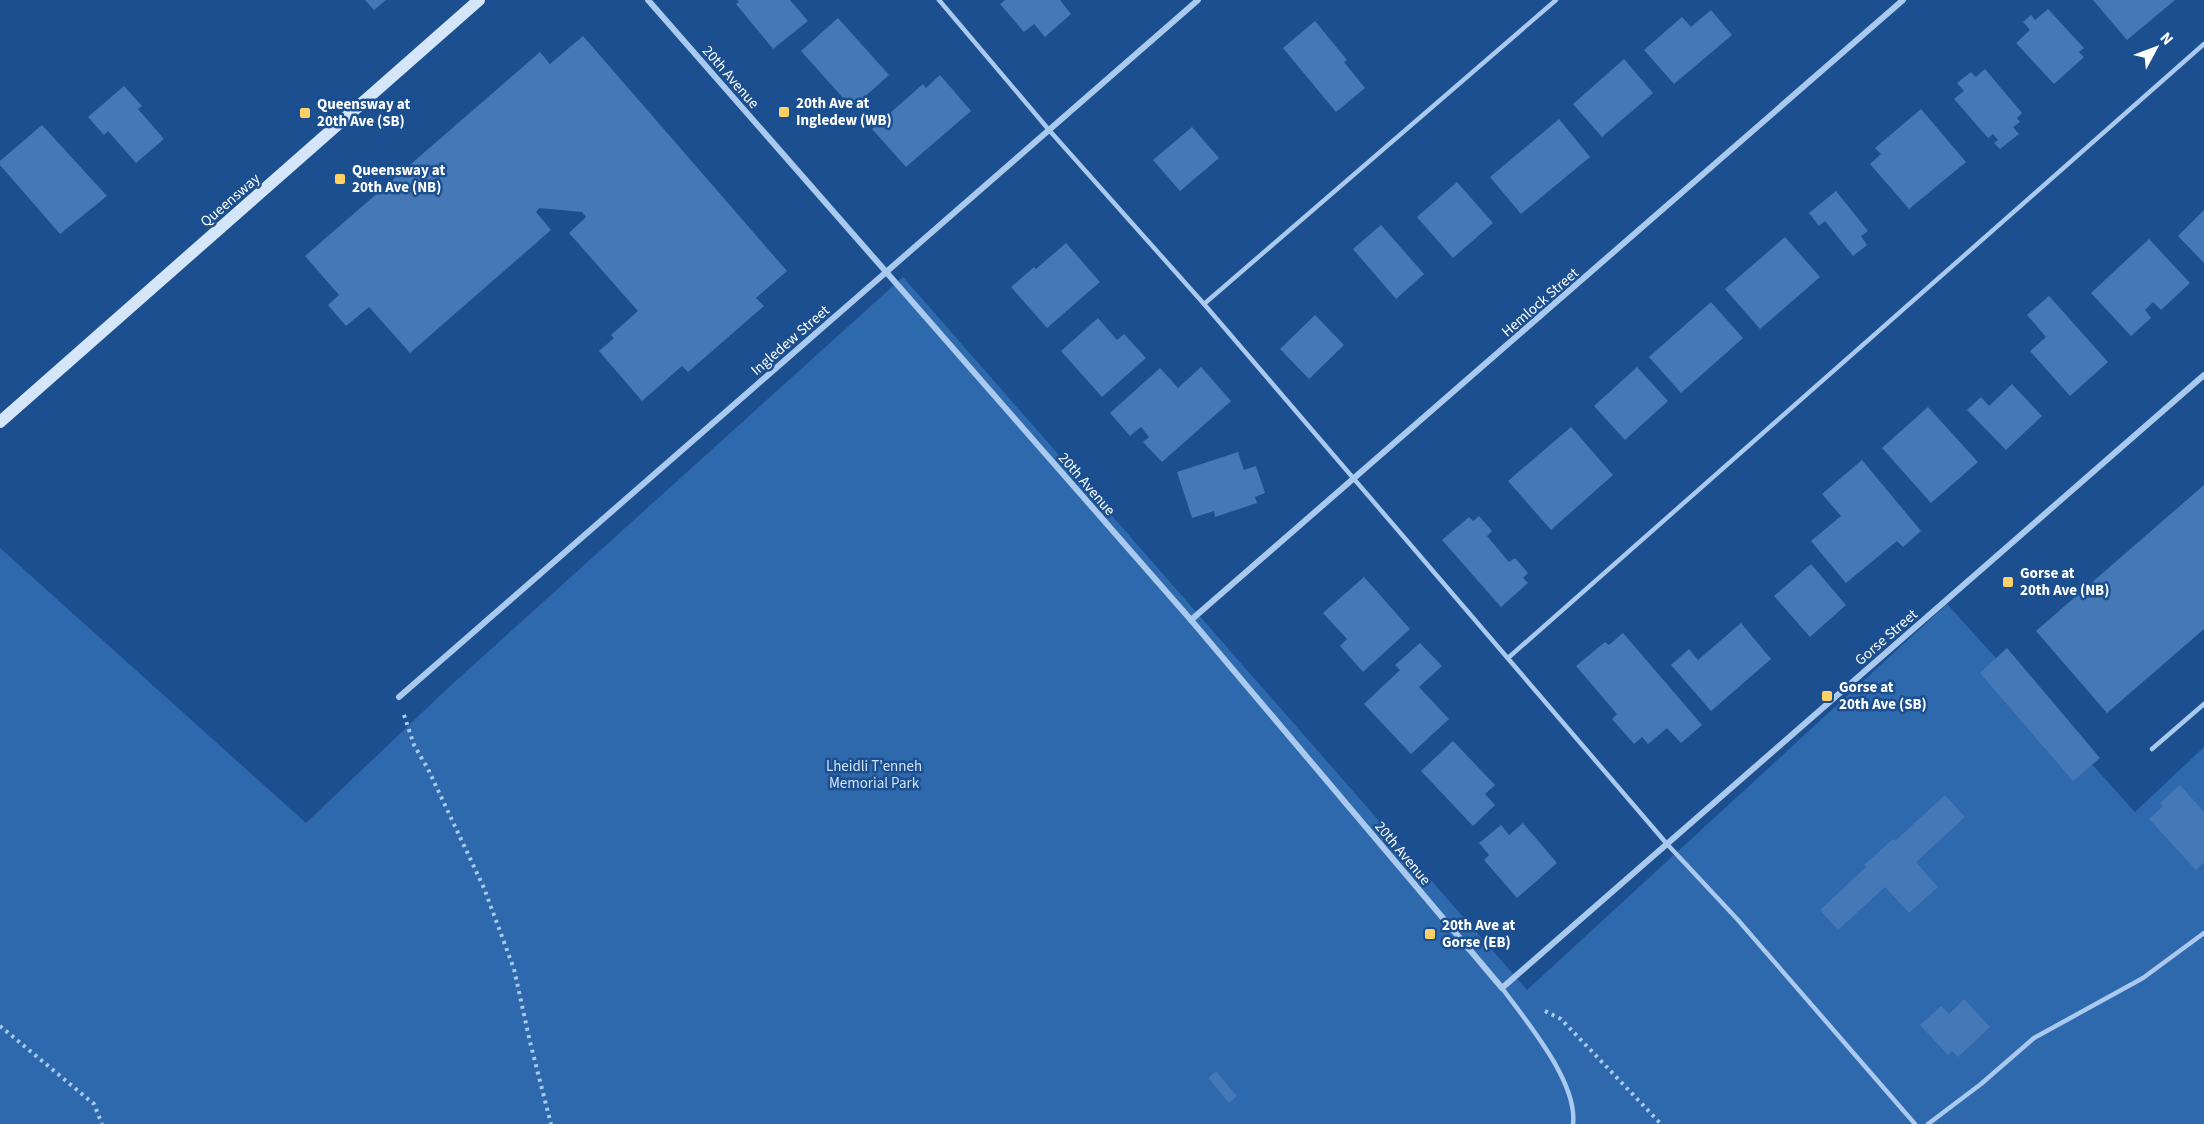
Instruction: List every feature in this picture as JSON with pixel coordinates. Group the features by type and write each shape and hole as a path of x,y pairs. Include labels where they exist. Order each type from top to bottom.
{"main road":[{"name":"Queensway","path":"0,422 479,0"}],"street":[{"name":"20th Avenue","path":"648,0 1191,620 1502,988"},
{"name":"Ingledew Street","path":"399,698 1197,0"},
{"name":"Hemlock Street","path":"1191,620 1903,0"},
{"name":"Gorse Street","path":"1502,988 2204,375"}],"lane":[{"path":"939,0 1049,130 1204,304 1667,844 1738,920 1915,1124"},
{"path":"1204,304 1556,0"},
{"path":"1508,658 2204,44"},
{"path":"2152,749 2204,705"},
{"path":"1928,1124 2034,1038 2143,978 2204,933"},
{"path":"1502,988 1549,1052 1567,1088 1573,1124"}],"path":[{"path":"399,698 414,745 428,769 484,888 514,969 551,1124"},
{"path":"1541,1009 1561,1019 1660,1124"},
{"path":"0,1026 93,1104 102,1124"}],"green space":[{"name":"Lheidli T'enneh Memorial Park","path":"903,277 1527,990 1947,604 2135,812 2204,747 2204,1124 0,1124 0,548 306,823 448,688"}],"building":[{"path":"365,0 386,0 374,10"},
{"path":"737,0 790,0 808,21 773,49 736,4 739,2"},
{"path":"1005,0 1060,0 1071,14 1045,37 1034,24 1024,32 1000,4"},
{"path":"2093,0 2175,0 2127,40"},
{"path":"2048,9 2084,48 2079,52 2084,57 2054,84 2016,43 2030,30 2023,22 2031,15 2035,20"},
{"path":"1711,10 1732,35 1674,84 1644,50 1682,17 1691,27"},
{"path":"838,18 889,75 852,108 801,51"},
{"path":"1315,21 1347,60 1344,62 1365,88 1336,112 1283,48"},
{"path":"583,36 787,271 756,298 764,306 688,372 682,366 642,401 599,351 614,338 611,335 638,311 569,233 586,217 582,212 539,208 536,212 551,230 410,353 369,307 346,326 328,305 339,295 305,256 540,52 550,64"},
{"path":"1624,59 1653,93 1602,137 1573,104"},
{"path":"1985,69 2022,113 2017,118 2020,122 2013,127 2019,134 2000,149 1994,143 1998,140 1993,134 1988,138 1954,99 1964,91 1957,83 1971,72 1976,77"},
{"path":"940,75 971,111 906,167 872,129 923,84 926,88"},
{"path":"124,86 142,106 138,109 164,139 136,163 108,131 104,135 88,117"},
{"path":"1921,109 1966,162 1909,209 1870,164 1881,154 1875,148"},
{"path":"1559,119 1590,157 1521,214 1490,177"},
{"path":"42,125 107,196 60,234 0,165 0,161"},
{"path":"1192,127 1219,158 1180,191 1153,160"},
{"path":"1457,182 1493,223 1453,258 1417,217"},
{"path":"1836,191 1868,231 1861,236 1867,245 1853,256 1825,221 1819,226 1809,213"},
{"path":"2204,210 2204,263 2178,236"},
{"path":"1381,225 1424,274 1396,299 1353,249"},
{"path":"1785,237 1820,277 1760,329 1725,289"},
{"path":"2149,239 2190,283 2161,310 2153,302 2145,310 2151,318 2131,336 2091,293"},
{"path":"1066,243 1100,282 1047,328 1011,287"},
{"path":"2049,296 2108,362 2070,396 2030,351 2046,337 2027,315"},
{"path":"1711,302 1743,338 1681,393 1649,357"},
{"path":"1315,315 1344,345 1309,379 1280,349"},
{"path":"1098,318 1117,340 1124,334 1146,358 1102,397 1061,351"},
{"path":"1201,367 1231,401 1162,462 1143,442 1149,437 1141,427 1130,436 1110,413 1160,368 1178,388"},
{"path":"1637,367 1668,401 1625,440 1594,406"},
{"path":"2012,384 2042,416 2006,450 1967,410 1981,397 1989,406"},
{"path":"1928,407 1978,462 1931,503 1882,448"},
{"path":"1571,427 1613,475 1551,530 1508,481"},
{"path":"1238,452 1244,470 1256,466 1265,493 1255,497 1257,503 1215,517 1214,511 1192,518 1177,472"},
{"path":"1862,460 1921,531 1903,547 1897,541 1846,583 1811,541 1841,516 1822,494"},
{"path":"2204,485 2204,629 2107,713 2036,631"},
{"path":"1479,516 1492,531 1487,536 1509,562 1515,558 1528,573 1523,578 1528,583 1501,607 1442,540 1469,517 1473,521"},
{"path":"1811,564 1846,605 1810,637 1774,596"},
{"path":"1364,577 1410,629 1363,672 1340,646 1347,639 1323,613"},
{"path":"1741,623 1771,659 1711,711 1671,665 1689,649 1698,660"},
{"path":"1623,633 1702,725 1681,743 1667,728 1648,744 1642,737 1634,744 1612,719 1617,714 1576,666 1605,642 1609,645"},
{"path":"1420,643 1442,666 1419,687 1449,719 1411,754 1364,704 1400,670 1395,665"},
{"path":"2007,648 2100,758 2073,781 1980,673"},
{"path":"1453,741 1495,785 1485,794 1495,805 1473,826 1421,771"},
{"path":"2180,785 2204,812 2204,862 2196,870 2149,819 2163,806 2160,803"},
{"path":"1945,795 1965,817 1916,862 1938,887 1909,913 1885,887 1838,930 1820,910 1866,867 1864,865 1893,839 1895,841"},
{"path":"1523,823 1557,863 1517,898 1484,860 1489,855 1479,843 1501,825 1509,835"},
{"path":"1964,999 1990,1027 1958,1057 1952,1051 1948,1055 1920,1025 1941,1006 1949,1014"},
{"path":"1216,1071 1237,1096 1229,1103 1208,1078"}],"place":[{"name":"20th Ave at Ingledew (WB)","path":"784,112"},
{"name":"Queensway at 20th Ave (SB)","path":"305,113"},
{"name":"Queensway at 20th Ave (NB)","path":"340,179"},
{"name":"Gorse at 20th Ave (NB)","path":"2008,582"},
{"name":"Gorse at 20th Ave (SB)","path":"1827,696"},
{"name":"20th Ave at Gorse (EB)","path":"1430,934"}]}
